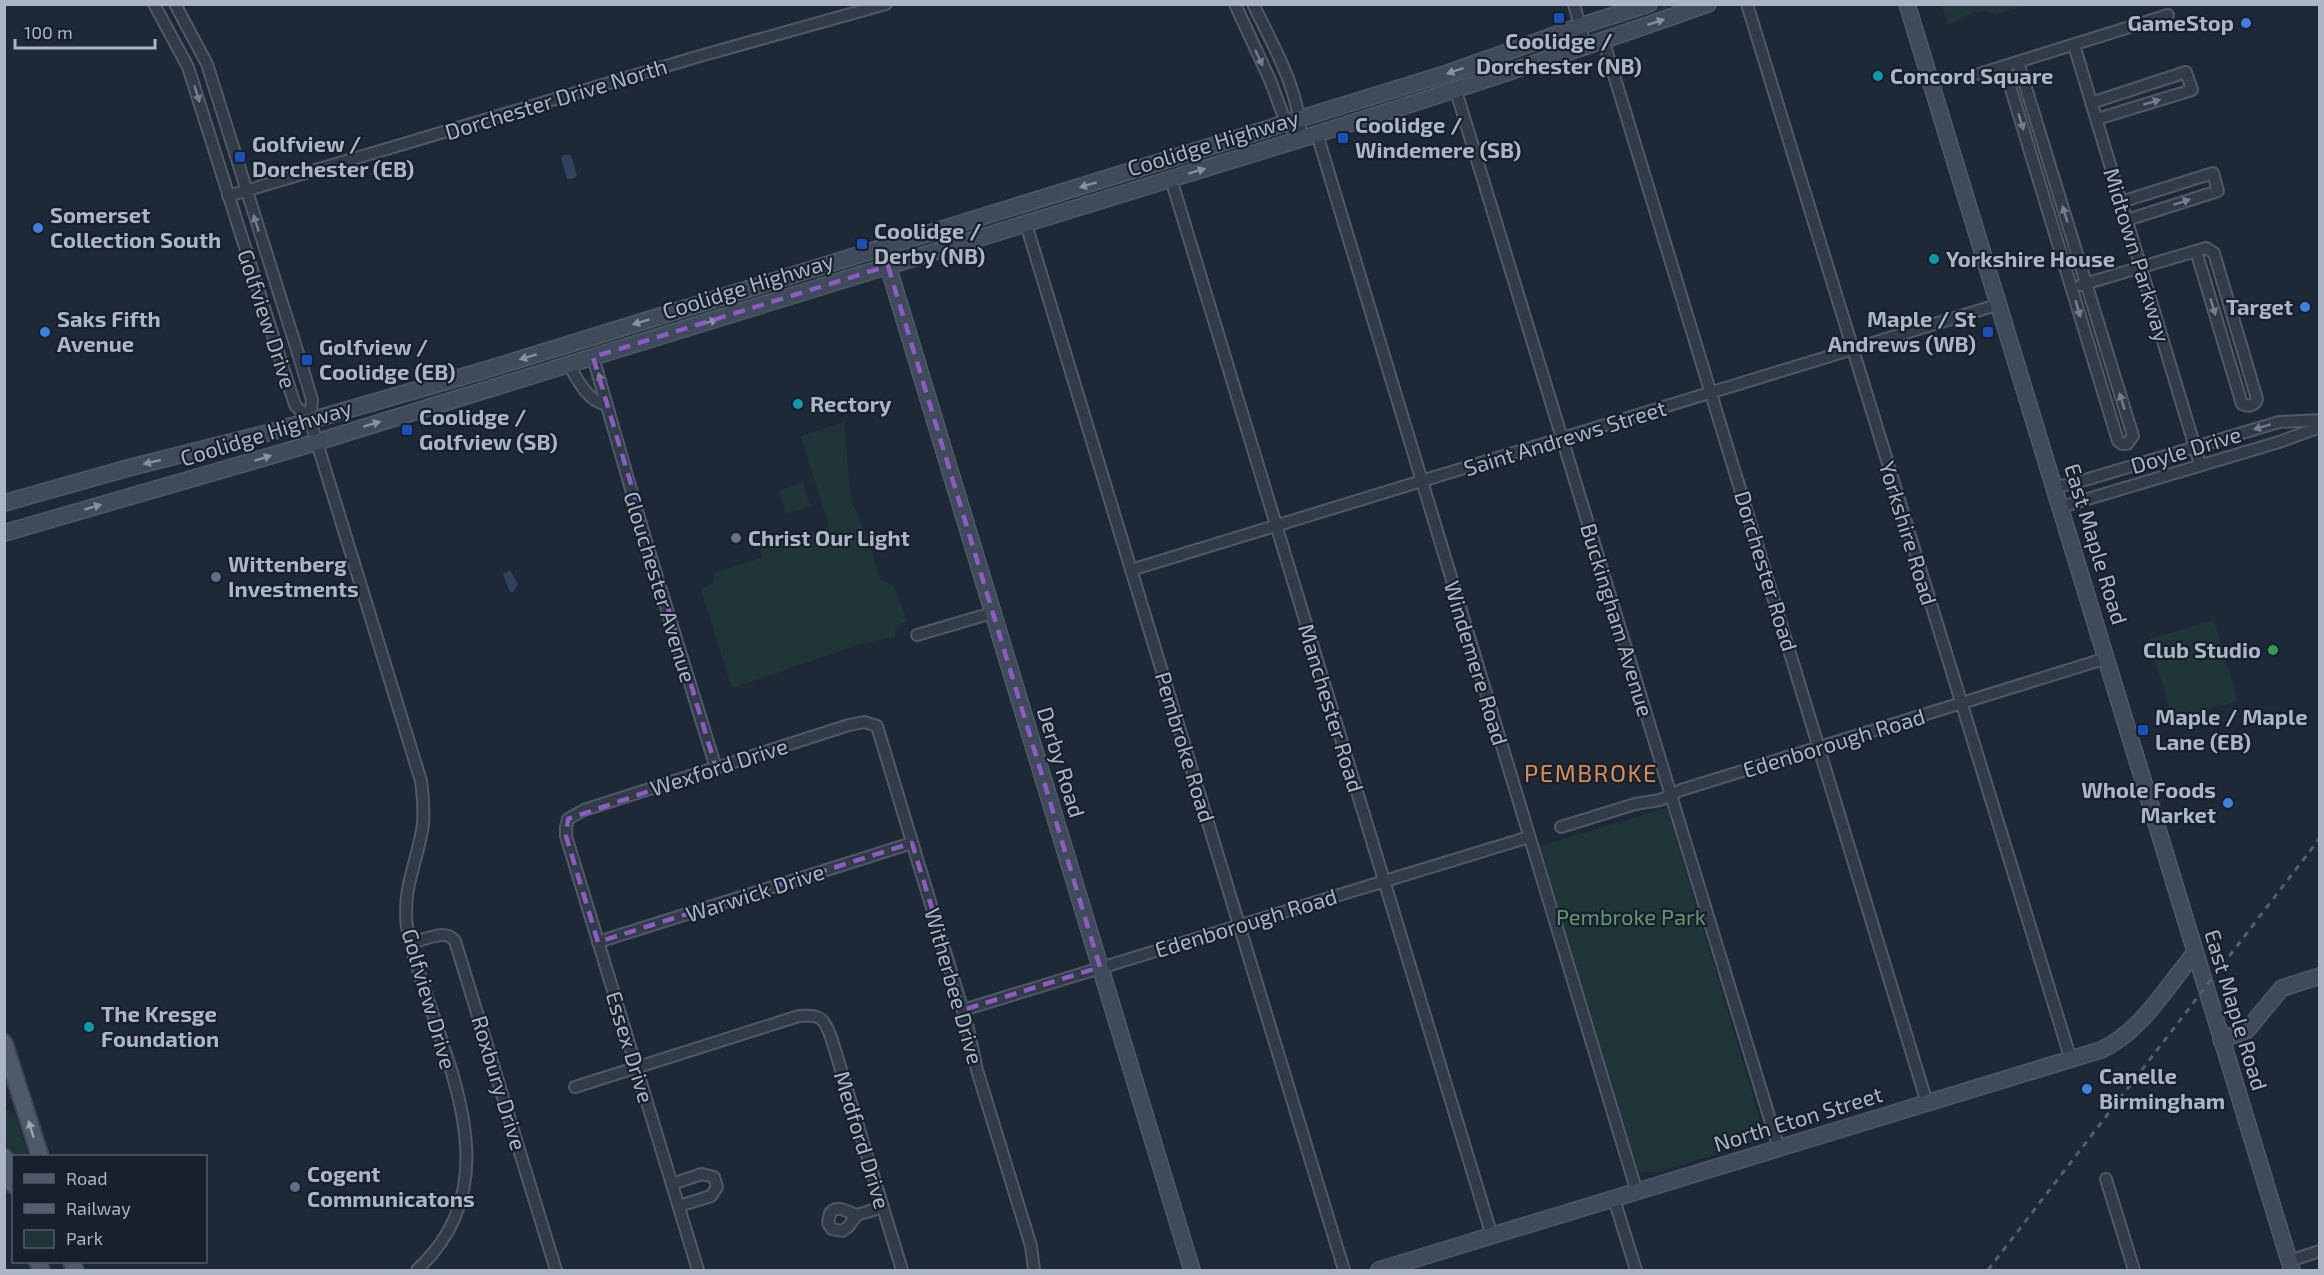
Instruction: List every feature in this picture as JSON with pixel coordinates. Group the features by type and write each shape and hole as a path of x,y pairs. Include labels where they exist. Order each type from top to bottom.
{"main road":[{"name":"Coolidge Highway","path":"4,504 482,371 1469,66 1649,4"},
{"name":"Coolidge Highway","path":"4,533 569,365 1456,91 1708,4"},
{"name":"East Maple Road","path":"1907,4 2108,658 2290,1266"},
{"name":"Derby Road","path":"888,266 1192,1270"},
{"path":"804,273 808,282 804,293"},
{"path":"478,392 474,378 482,371"},
{"path":"126,498 135,485 134,476 128,468"},
{"name":"North Eton Street","path":"1379,1270 2101,1050 2125,1037 2195,953"},
{"path":"2221,1040 2247,1030 2282,988 2319,976"},
{"path":"4,1043 40,1155"},
{"path":"4,1095 15,1096 22,1101"},
{"path":"4,1157 12,1179"}],"street":[{"name":"Golfview Drive","path":"154,4 188,67 295,405 310,420"},
{"name":"Golfview Drive","path":"175,4 204,57 312,400 310,420 316,441 421,781 423,824 409,877 406,912 411,943 462,1111 467,1150 466,1176 454,1216 440,1243 417,1270"},
{"name":"Dorchester Drive North","path":"228,196 700,56 886,4"},
{"path":"1235,4 1270,80 1294,121 1301,139"},
{"path":"1254,4 1286,75 1294,121"},
{"path":"1574,4 1586,45"},
{"name":"Yorkshire Road","path":"1747,4 2071,1060"},
{"path":"1978,74 2168,15"},
{"name":"Dorchester Road","path":"1603,39 1927,1103"},
{"name":"Midtown Parkway","path":"2074,45 2200,465"},
{"path":"2004,66 2118,441 2127,444 2133,436 2018,62"},
{"path":"2091,103 2186,72 2192,90 2097,119"},
{"name":"Buckingham Avenue","path":"1456,91 1779,1149"},
{"name":"Windemere Road","path":"1317,134 1637,1191"},
{"path":"2121,202 2213,173 2218,190 2127,220"},
{"name":"Manchester Road","path":"1171,179 1492,1236"},
{"path":"2045,198 2058,194"},
{"name":"Pembroke Road","path":"1026,224 1344,1270"},
{"path":"2072,288 2206,248 2214,253 2257,399 2252,405 2242,404 2196,251"},
{"name":"Saint Andrews Street","path":"1131,570 2000,304"},
{"path":"2221,334 2236,330"},
{"name":"Glouchester Avenue","path":"593,357 716,768"},
{"path":"569,365 582,388 594,402 606,405"},
{"path":"2097,372 2111,368"},
{"name":"Doyle Drive","path":"2055,487 2279,422 2319,420"},
{"name":"Doyle Drive","path":"2061,507 2279,442 2319,427"},
{"path":"917,635 993,613"},
{"name":"Edenborough Road","path":"1561,826 1635,804 1660,800 1819,747 2108,658"},
{"name":"Wexford Drive","path":"567,823 568,819 577,813 849,725 864,722 877,726"},
{"name":"Witherbee Drive","path":"877,726 963,1010 977,1070 1031,1246 1043,1270"},
{"name":"Essex Drive","path":"567,823 566,836 698,1270"},
{"name":"Edenborough Road","path":"963,1010 1529,837"},
{"name":"Warwick Drive","path":"598,942 912,843"},
{"name":"Roxbury Drive","path":"411,943 445,934 455,941 556,1270"},
{"name":"Medford Drive","path":"636,1067 799,1016 814,1015 825,1023 902,1270"},
{"path":"575,1087 636,1067"},
{"path":"672,1184 706,1174 714,1177 716,1182 717,1187 711,1196 679,1206"},
{"path":"2106,1179 2134,1270"},
{"path":"1614,1199 1636,1270"},
{"path":"856,1215 883,1207"},
{"name":"Witherbee Drive","path":"1031,1246 1034,1270"},
{"path":"2290,1266 2319,1251"}],"highlighted area":[{"path":"888,266 1100,967 963,1010 912,843 598,942 566,836 568,819 716,768 593,357"}],"green space":[{"path":"1942,4 2028,5 1995,15 1982,11 1976,12 1948,25"},
{"path":"1667,5 1692,5 1593,37 1590,34 1590,30 1594,27"},
{"path":"1576,35 1578,39 1575,43 1308,128 1308,123"},
{"path":"1281,132 1284,137 818,283 816,275"},
{"path":"799,281 797,285 737,303 709,316 484,385 483,383 545,363 579,348"},
{"path":"594,375 600,396 597,398 583,379"},
{"path":"465,383 467,390 338,430 337,426 409,404 443,389"},
{"path":"844,422 851,500 866,534 881,580 894,586 907,621 896,627 895,637 858,645 732,688 701,590 713,582 715,572 762,558 759,548 829,527 801,436"},
{"path":"803,482 810,506 786,514 779,490"},
{"path":"2214,620 2238,701 2173,720 2149,639"},
{"name":"Pembroke Park","path":"1667,808 1765,1136 1746,1145 1661,1171 1639,1173 1540,846"},
{"path":"5,1111 12,1111 28,1155 12,1155 12,1161 5,1135"}],"water":[{"path":"564,155 571,155 577,176 572,179 567,179 561,158"},
{"path":"510,570 518,584 513,592 510,592 503,574"}],"railway":[{"path":"1988,1270 2320,838"}],"place":[{"name":"Coolidge / Dorchester (NB)","path":"1559,18"},
{"name":"GameStop","path":"2246,23"},
{"name":"Concord Square","path":"1878,76"},
{"name":"Coolidge / Windemere (SB)","path":"1343,138"},
{"name":"Golfview / Dorchester (EB)","path":"240,157"},
{"name":"Somerset Collection South","path":"38,228"},
{"name":"Coolidge / Derby (NB)","path":"862,244"},
{"name":"Yorkshire House","path":"1934,259"},
{"name":"Target","path":"2305,307"},
{"name":"Saks Fifth Avenue","path":"45,332"},
{"name":"Maple / St Andrews (WB)","path":"1988,332"},
{"name":"Golfview / Coolidge (EB)","path":"307,360"},
{"name":"Rectory","path":"798,404"},
{"name":"Coolidge / Golfview (SB)","path":"407,430"},
{"name":"Christ Our Light","path":"736,538"},
{"name":"Wittenberg Investments","path":"216,577"},
{"name":"Club Studio","path":"2273,650"},
{"name":"Maple / Maple Lane (EB)","path":"2143,730"},
{"name":"Whole Foods Market","path":"2228,803"},
{"name":"The Kresge Foundation","path":"89,1027"},
{"name":"Canelle Birmingham","path":"2087,1089"},
{"name":"Cogent Communicatons","path":"295,1187"}],"district":[{"name":"PEMBROKE","path":"1591,774"}]}
